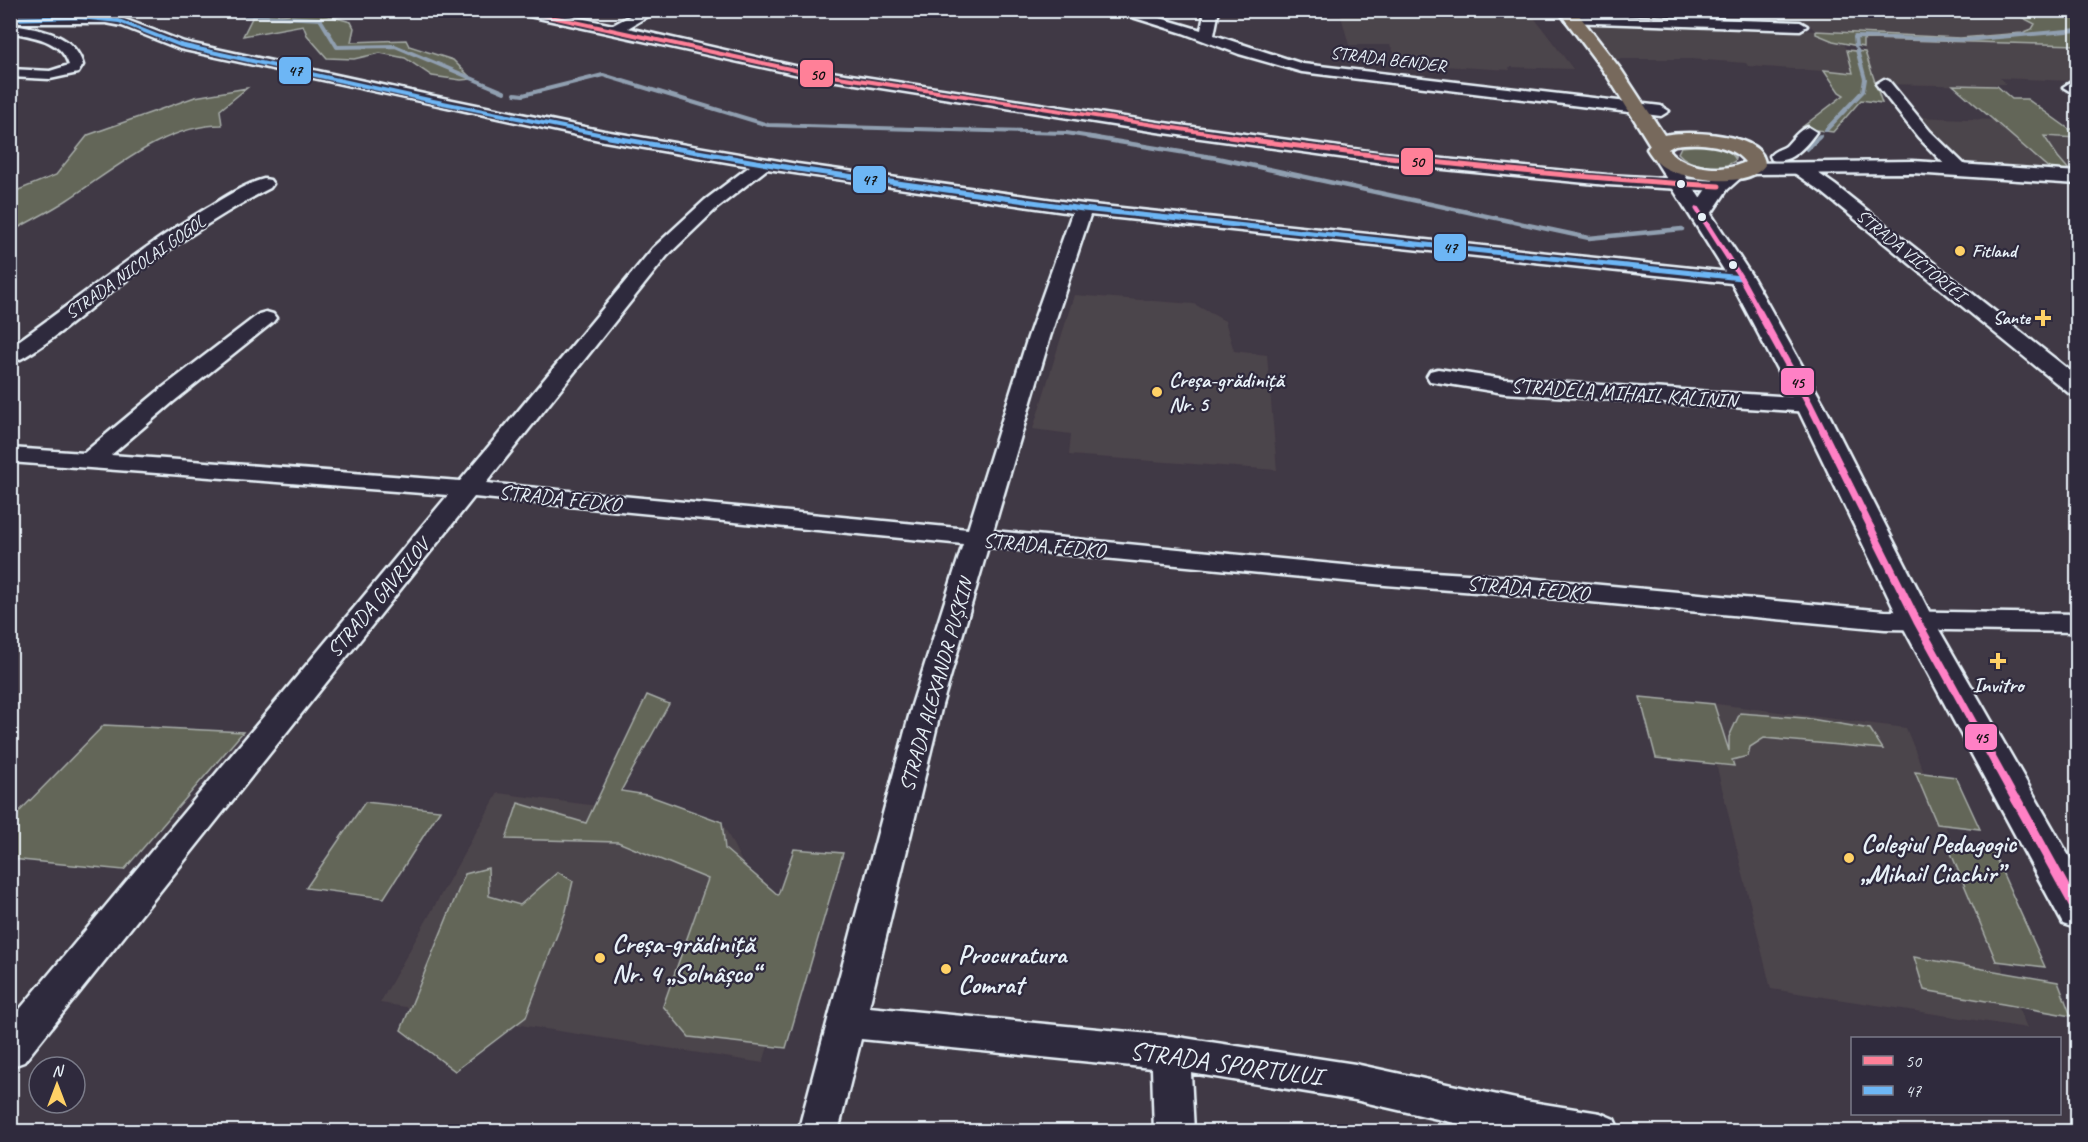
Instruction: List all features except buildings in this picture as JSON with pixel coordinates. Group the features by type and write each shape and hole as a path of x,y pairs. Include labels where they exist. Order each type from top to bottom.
{"main road":[{"path":"1569,15 1616,75 1681,184 1741,278 1810,405 1917,621 2078,912"},
{"path":"1616,75 1661,111 1712,140 1737,169"},
{"path":"1662,152 1680,139 1712,140"},
{"path":"1662,152 1676,165 1705,172 1737,169 1868,166 1959,169 2078,178"},
{"path":"1700,214 1737,169 1778,156 1868,166"}],"street":[{"path":"519,10 616,29 799,71 1157,128 1383,158 1607,180 1681,184 1737,169"},
{"path":"616,29 652,10"},
{"name":"STRADA BENDER","path":"1116,10 1302,68 1637,110 1661,111"},
{"path":"1207,37 1212,10"},
{"path":"1569,15 1800,26"},
{"path":"10,19 119,21 139,27 160,39 337,80 604,136 763,164 1083,209 1741,278"},
{"path":"10,29 47,37 64,45 75,60 75,68 70,72 50,75 10,73"},
{"path":"1884,84 1924,134 1959,169"},
{"path":"1778,156 1790,151 1808,132"},
{"name":"STRADA GAVRILOV","path":"10,1050 660,252 711,204 763,164"},
{"name":"STRADA VICTORIEI","path":"1799,168 1829,189 2078,389"},
{"name":"STRADA NICOLAI GOGOL","path":"10,357 125,271 225,203 264,184"},
{"name":"STRADA ALEXANDR PUȘKIN","path":"818,1131 927,705 1039,337 1083,209"},
{"path":"89,461 165,397 266,318"},
{"name":"STRADELA MIHAIL KALININ","path":"1438,376 1504,386 1810,405"},
{"name":"STRADA FEDKO","path":"10,455 468,489 1385,577 1515,586 1885,620 2078,623"},
{"name":"STRADA SPORTULUI","path":"847,1021 1171,1053 1355,1082 1525,1120 1594,1131"},
{"path":"1171,1053 1174,1131"}],"shaded area":[{"path":"1373,10 1529,11 1573,69 1509,67 1510,70 1443,66 1438,58 1397,58 1390,45 1349,45 1340,12 1373,14"},
{"path":"2010,10 2035,24 2032,29 2022,33 1960,38 1816,31 1824,38 1845,45 1853,73 1748,66 1746,63 1691,59 1614,59 1582,23 1785,28 1815,31 1809,24 1763,21 1754,11"},
{"path":"1572,11 1657,11 1664,19 1576,16"},
{"path":"1863,40 2077,45 2077,88 2069,81 2000,78 2006,84 1995,84 1997,86 1876,84 1863,47"},
{"path":"1913,117 1995,120 2051,170 1957,162"},
{"path":"2044,135 2077,138 2077,172 2070,171 2058,158"},
{"name":"Creșa-grădiniță Nr. 5","path":"1074,295 1194,304 1225,321 1234,351 1267,355 1277,470 1069,455 1071,434 1033,429"},
{"name":"Colegiul Pedagogic „Mihail Ciachir”","path":"1701,702 1906,728 2027,1028 1771,989"},
{"name":"Creșa-grădiniță Nr. 4 „Solnâșco“","path":"498,793 722,822 764,907 808,913 763,1063 380,1003"}],"green space":[{"path":"278,11 278,15 289,14 291,11 317,11 314,12 351,22 354,28 351,42 406,40 409,46 453,60 472,79 461,80 432,76 405,58 380,53 354,59 327,58 307,35 303,25 243,36 255,12"},
{"path":"2010,11 2077,11 2077,45 1867,39 1863,40 1863,47 1833,41 1816,34 1816,31 1960,38 2022,33 2032,29 2035,24"},
{"path":"1847,50 1865,52 1882,103 1861,100 1833,132 1801,128 1844,95 1839,92 1824,70 1853,73"},
{"path":"1953,85 1997,86 2012,99 2027,99 2069,129 2077,129 2077,138 2044,136 2070,171 2051,170"},
{"path":"247,88 220,110 222,125 180,132 159,141 121,163 60,204 11,232 11,193 56,175 88,135 195,97"},
{"path":"1702,145 1717,147 1730,153 1736,160 1723,166 1706,166 1683,158 1678,153 1681,147"},
{"path":"647,695 669,704 621,791 647,795 722,822 725,849 778,895 794,849 843,853 786,1048 689,1037 663,1006 708,879 618,842 506,839 518,803 586,823"},
{"path":"1640,697 1714,704 1729,751 1729,737 1740,713 1805,718 1870,729 1883,749 1764,738 1750,747 1748,756 1732,760 1734,766 1656,758"},
{"path":"104,725 243,732 124,870 11,859 11,820"},
{"path":"1915,772 1956,777 1980,829 1937,824"},
{"path":"365,802 440,810 384,898 306,888"},
{"path":"1948,846 1993,852 2045,967 1996,961"},
{"path":"488,868 489,896 520,905 558,872 573,881 566,911 526,1017 455,1071 401,1030 465,874"},
{"path":"1914,957 2058,982 2071,1016 1924,990"}],"waterway":[{"path":"145,10 320,19 337,47 395,46 504,92"},
{"path":"1856,46 1855,37 1966,40 2078,30"},
{"path":"1826,130 1863,91 1865,79 1857,50"},
{"path":"515,94 523,95 603,75 768,125 1066,133 1098,138"},
{"path":"1807,149 1820,136"},
{"path":"1089,137 1217,158 1589,238 1682,229"}],"transit line":[{"name":"50","path":"520,10 799,71 1157,127 1383,158 1607,180 1719,186"},
{"name":"47","path":"10,19 79,17 119,21 180,45 433,101 604,136 797,169 1083,209 1741,278"},
{"name":"45","path":"1697,209 1741,278 1810,405 1917,621 2078,912"}],"place":[{"name":"Fitland","path":"1960,251"},
{"name":"Sante","path":"2043,318"},
{"name":"Creșa-grădiniță Nr. 5","path":"1157,392"},
{"name":"Invitro","path":"1998,661"},
{"name":"Colegiul Pedagogic „Mihail Ciachir”","path":"1849,858"},
{"name":"Creșa-grădiniță Nr. 4 „Solnâșco“","path":"600,958"},
{"name":"Procuratura Comrat","path":"946,969"}]}
